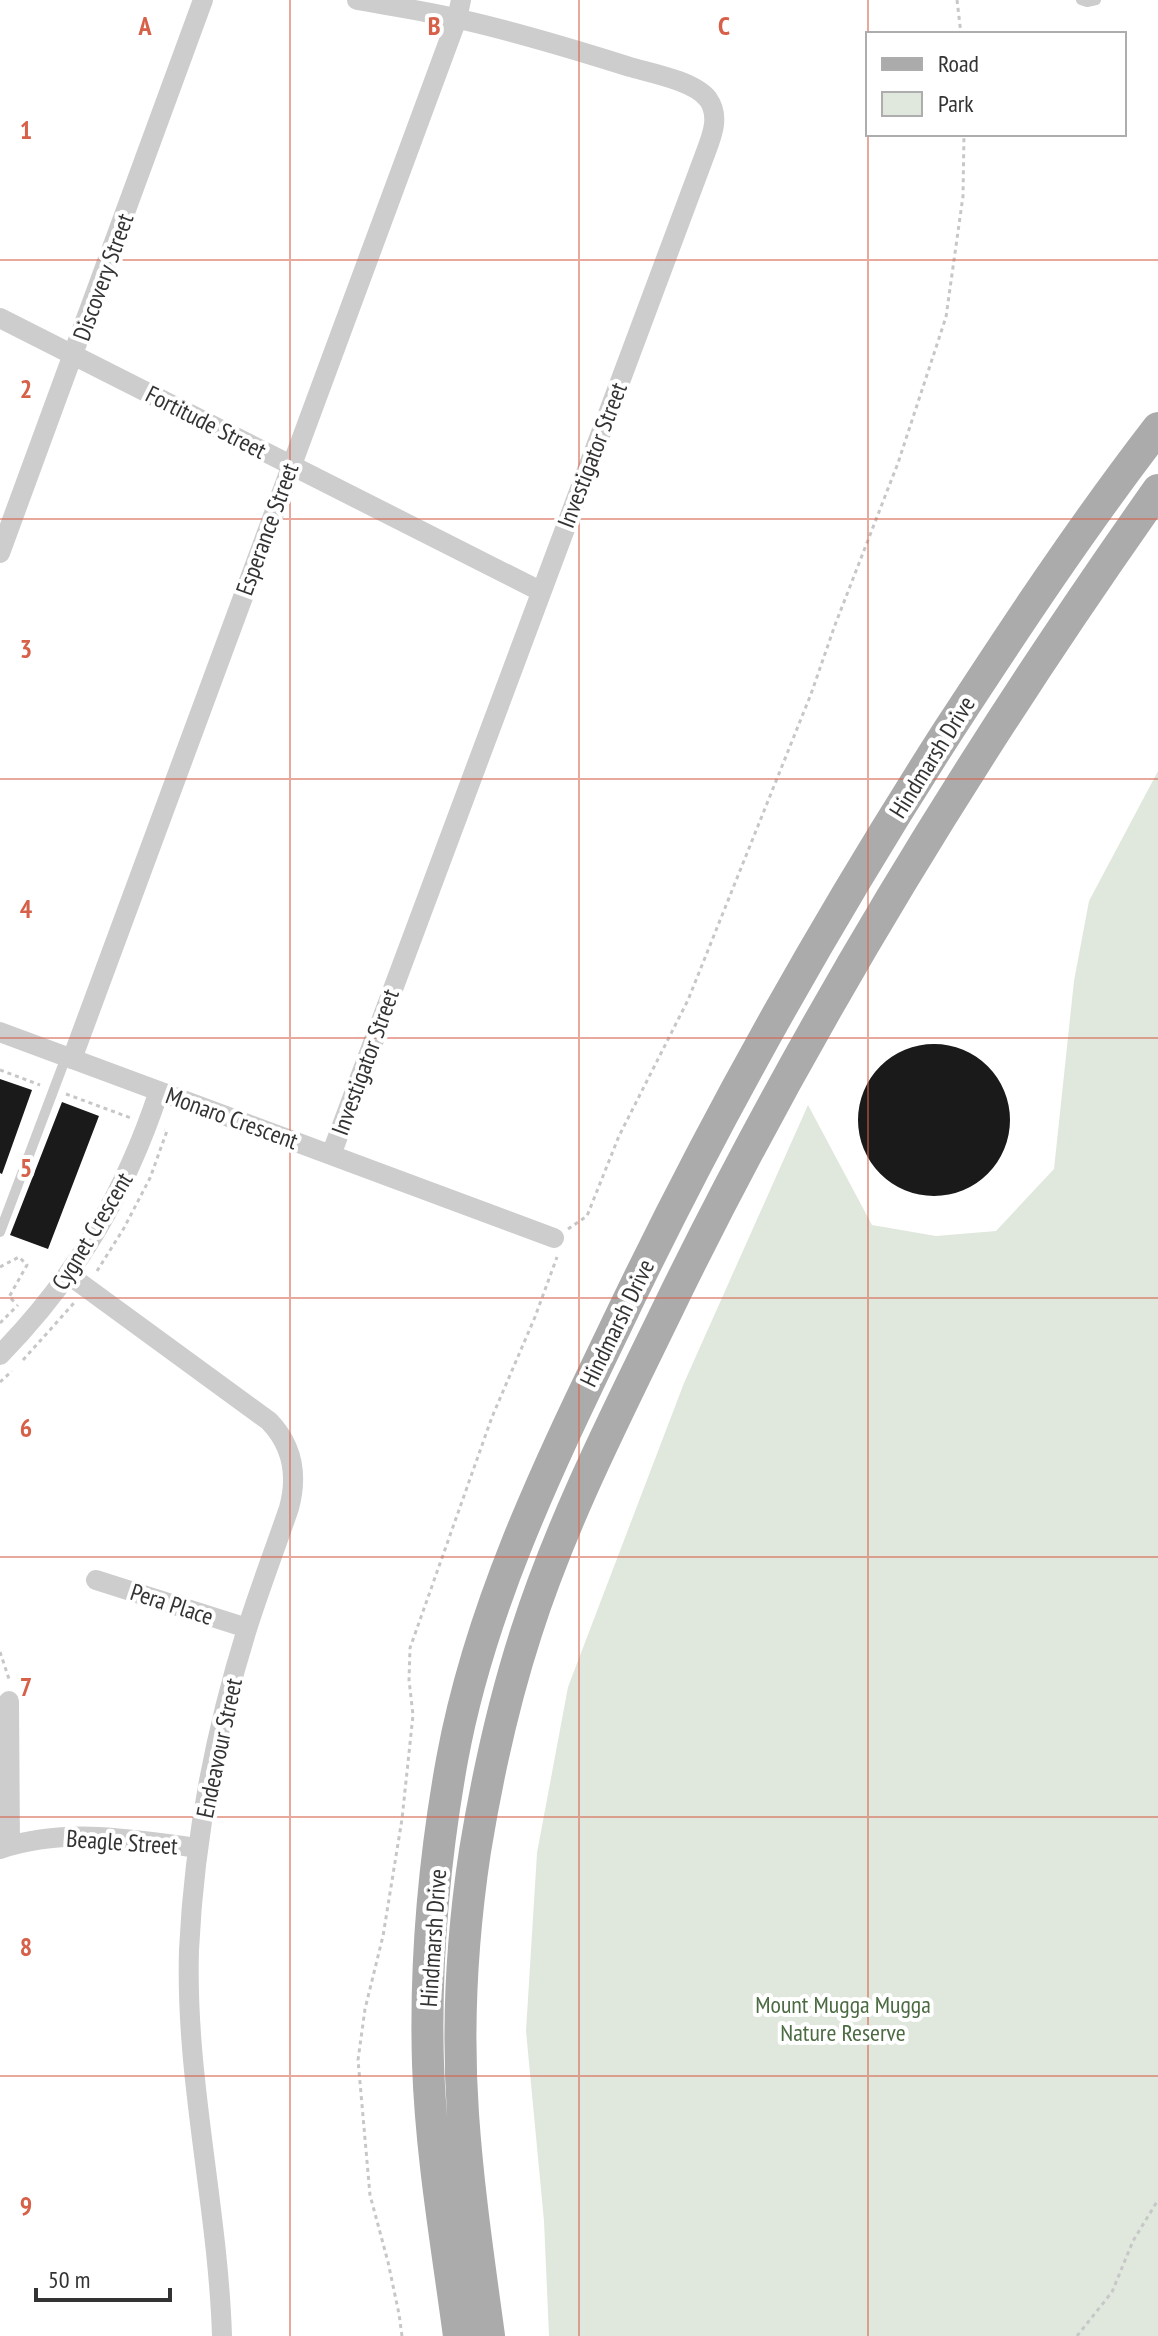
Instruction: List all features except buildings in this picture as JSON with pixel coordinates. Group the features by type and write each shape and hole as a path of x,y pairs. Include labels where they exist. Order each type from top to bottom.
{"main road":[{"name":"Hindmarsh Drive","path":"459,2336 429,2089 429,1961 435,1887 452,1759 470,1683 504,1576 555,1455 634,1287 776,1017 859,874 964,706 1081,532 1158,428"},
{"name":"Hindmarsh Drive","path":"489,2336 463,2112 463,1961 475,1852 498,1735 519,1657 544,1583 582,1491 710,1223 863,943 966,774 1158,490"}],"street":[{"name":"Discovery Street","path":"0,553 203,0"},
{"name":"Investigator Street","path":"331,1155 704,157 715,120 714,111 703,93 693,87 568,48 459,9 357,0"},
{"name":"Esperance Street","path":"69,1058 459,9"},
{"name":"Fortitude Street","path":"0,318 540,591"},
{"name":"Monaro Crescent","path":"0,1032 554,1238"},
{"name":"Cygnet Crescent","path":"0,1355 37,1316 69,1275 112,1205 130,1169 158,1128 159,1091"},
{"name":"Endeavour Street","path":"69,1275 269,1421 287,1446 293,1466 293,1490 247,1628 212,1762 198,1848 189,1950 192,2041 220,2290 222,2336"},
{"name":"Pera Place","path":"96,1580 247,1628"},
{"path":"5,1847 9,1701"},
{"name":"Beagle Street","path":"5,1847 81,1836 126,1838 198,1848"}],"lane":[{"path":"1081,0 1096,0"},
{"path":"0,1232 69,1058"}],"path":[{"path":"957,0 961,32"},
{"path":"402,2336 388,2262 370,2195 358,2060 365,2009 383,1936 410,1762 413,1715 409,1680 410,1648 492,1417 557,1258 554,1238 587,1216 619,1136 688,1000 806,708 898,463 946,317 963,196 964,136"},
{"path":"0,1070 158,1128"},
{"path":"0,1267 19,1257 27,1265 9,1297 18,1305"},
{"path":"0,1323 24,1299"},
{"path":"0,1652 10,1682 9,1701"},
{"path":"1077,2336 1112,2292 1133,2241 1158,2200"}],"green space":[{"name":"Mount Mugga Mugga Nature Reserve","path":"1158,771 1158,2336 549,2336 544,2221 526,2031 537,1853 568,1687 684,1383 808,1105 872,1225 936,1236 996,1231 1054,1169 1074,981 1089,901"}]}
